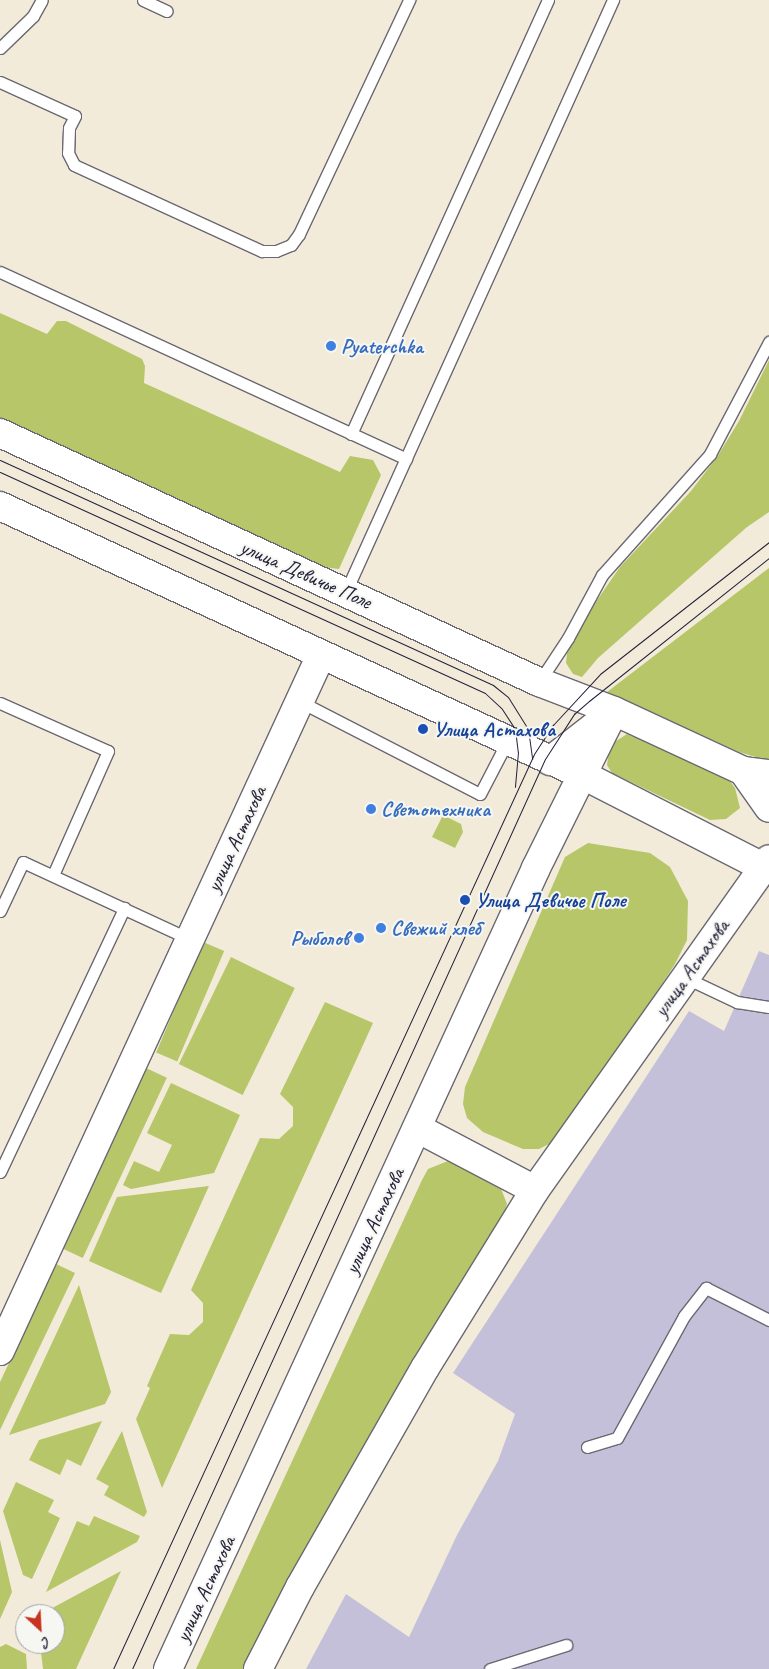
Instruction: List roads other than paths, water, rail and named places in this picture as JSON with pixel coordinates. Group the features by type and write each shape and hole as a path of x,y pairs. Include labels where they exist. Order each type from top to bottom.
{"main road":[{"name":"улица Девичье Поле","path":"0,433 346,590 540,682 614,711 756,772"},
{"path":"0,506 507,742 583,775 767,865"},
{"name":"улица Астахова","path":"0,1350 321,655"},
{"path":"550,761 614,711"},
{"name":"улица Астахова","path":"168,1669 536,868 614,711"},
{"path":"756,772 769,808"},
{"name":"улица Астахова","path":"258,1669 300,1587 425,1368 535,1190 684,977 767,865"},
{"path":"417,1128 535,1190"}],"lane":[{"path":"0,48 33,16 42,0"},
{"path":"143,0 167,11"},
{"path":"0,82 75,116 69,128 68,153 74,165 262,251 276,252 291,245 299,234 409,0"},
{"path":"351,434 548,0"},
{"path":"346,590 613,0"},
{"path":"0,272 406,459"},
{"path":"540,682 568,638 602,575 710,454 769,342"},
{"path":"299,702 480,794 507,742"},
{"path":"0,703 108,751 53,875"},
{"path":"0,911 23,862 190,939"},
{"path":"0,1172 124,908"},
{"path":"684,977 737,1002 769,1007"},
{"path":"587,1447 617,1438 684,1316 706,1288 768,1316"},
{"path":"490,1669 566,1645"}],"tram line":[{"path":"0,460 493,685 508,697 528,729 532,759"},
{"path":"0,472 485,693 502,709 515,729 518,752 515,787"},
{"path":"113,1669 534,754 553,725 600,674 769,542"},
{"path":"132,1669 545,759 574,714 769,558"}],"place":[{"name":"Pyaterchka","path":"331,346"},
{"name":"Улица Астахова","path":"423,729"},
{"name":"Светотехника","path":"371,809"},
{"name":"Улица Девичье Поле","path":"465,900"},
{"name":"Свежий хлеб","path":"381,928"},
{"name":"Рыболов","path":"359,938"}]}
